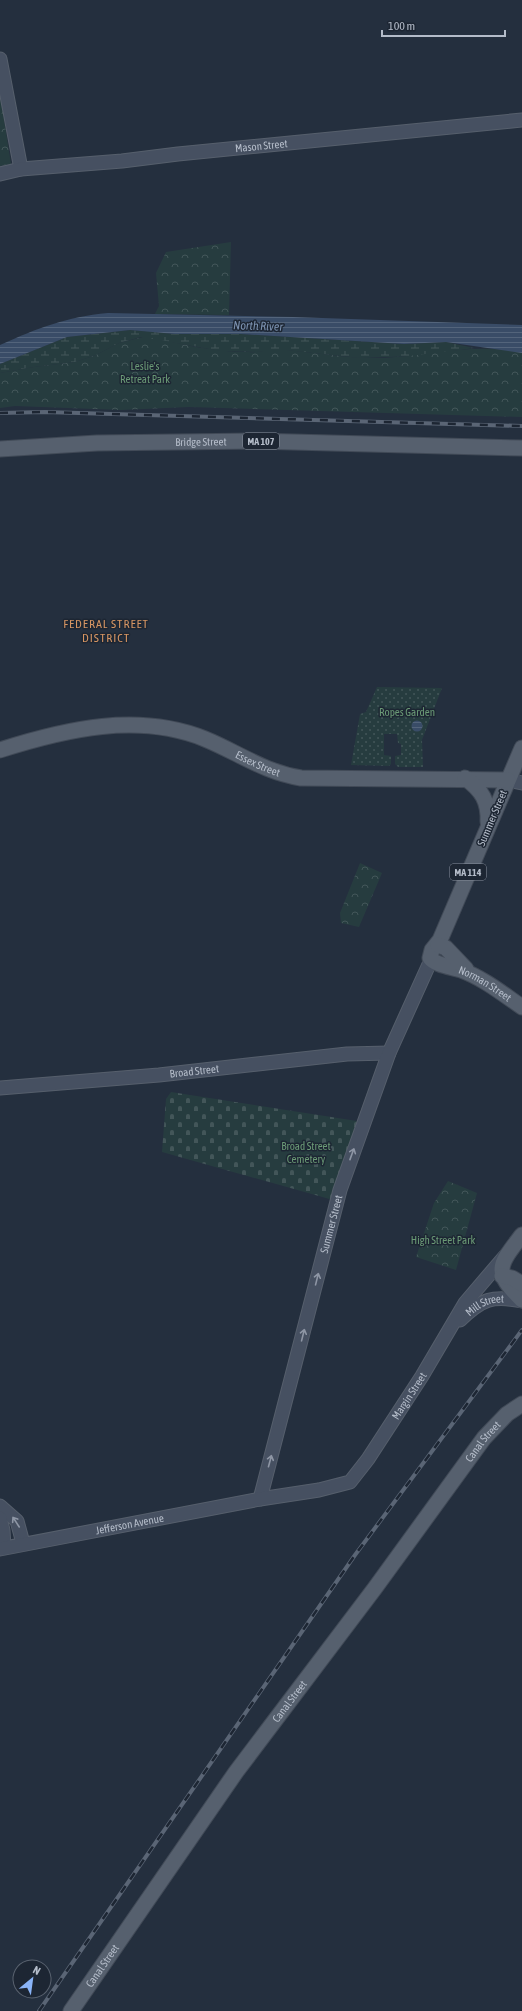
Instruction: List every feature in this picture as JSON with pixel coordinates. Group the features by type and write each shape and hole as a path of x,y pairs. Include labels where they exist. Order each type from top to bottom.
{"main road":[{"name":"Bridge Street","path":"0,449 102,443 248,441 518,450"},
{"name":"Essex Street","path":"0,750 102,725 141,725 191,734 216,744 257,766 294,777 346,780 465,778 515,781"},
{"name":"MA 114","path":"515,781 522,748"},
{"path":"465,778 476,786 483,794 488,806 487,829"},
{"name":"Summer Street","path":"441,956 450,915 487,829 515,781"},
{"name":"Norman Street","path":"441,956 472,974 522,1007"},
{"name":"Margin Street","path":"506,1255 522,1235"},
{"path":"506,1255 502,1266 502,1276 512,1278 522,1284"},
{"name":"Mill Street","path":"502,1276 508,1286 522,1300"},
{"name":"Canal Street","path":"71,2011 236,1772 387,1571 484,1438 498,1422 522,1404"}],"street":[{"path":"0,59 21,169"},
{"name":"Mason Street","path":"0,174 21,169 122,161 178,154 522,120"},
{"name":"Summer Street","path":"260,1499 340,1190 388,1053 419,984 441,956"},
{"name":"Broad Street","path":"0,1088 159,1076 346,1054 388,1053"},
{"name":"Margin Street","path":"260,1499 319,1490 350,1482 368,1459 453,1327 465,1303 506,1255"},
{"path":"484,1280 502,1276"},
{"name":"Mill Street","path":"453,1327 481,1302 491,1298 502,1297 522,1300"},
{"name":"Jefferson Avenue","path":"2,1548 260,1499"},
{"path":"0,1506 17,1521 24,1544"},
{"path":"0,1518 3,1530 2,1548"}],"green space":[{"path":"0,94 11,164 0,166"},
{"name":"Leslie's Retreat Park","path":"231,242 229,315 161,314 148,337 222,351 252,352 282,350 359,358 401,357 470,349 505,350 522,353 522,417 189,407 121,410 15,406 0,408 0,373 75,362 96,355 119,343 143,337 159,306 156,273 166,252"},
{"path":"130,330 175,334 241,334 404,344 446,342 474,348 417,356 360,358 285,350 256,352 221,351 141,337 119,343 96,355 75,362 0,373 0,364 67,337"},
{"name":"Ropes Garden","path":"377,687 442,688 422,740 423,767 398,767 395,764 395,756 401,755 401,744 398,743 397,734 384,734 384,755 391,756 391,764 389,766 351,765 360,714 366,712"},
{"path":"360,863 382,873 359,927 341,923 340,913"},
{"name":"Broad Street Cemetery","path":"171,1092 357,1121 333,1200 162,1152 166,1099"},
{"name":"High Street Park","path":"448,1181 477,1193 456,1270 416,1257 434,1203"}],"water":[{"name":"North River","path":"108,313 293,317 522,325 522,353 446,342 404,344 241,334 175,334 130,330 67,337 0,364 0,345 27,333 65,320"},
{"path":"415,721 419,721 421,722 421,730 415,731 412,728 412,724"}],"railway":[{"path":"0,413 45,412 522,426"},
{"path":"39,2011 355,1555 522,1330"}],"district":[{"name":"FEDERAL STREET DISTRICT","path":"106,631"}]}
